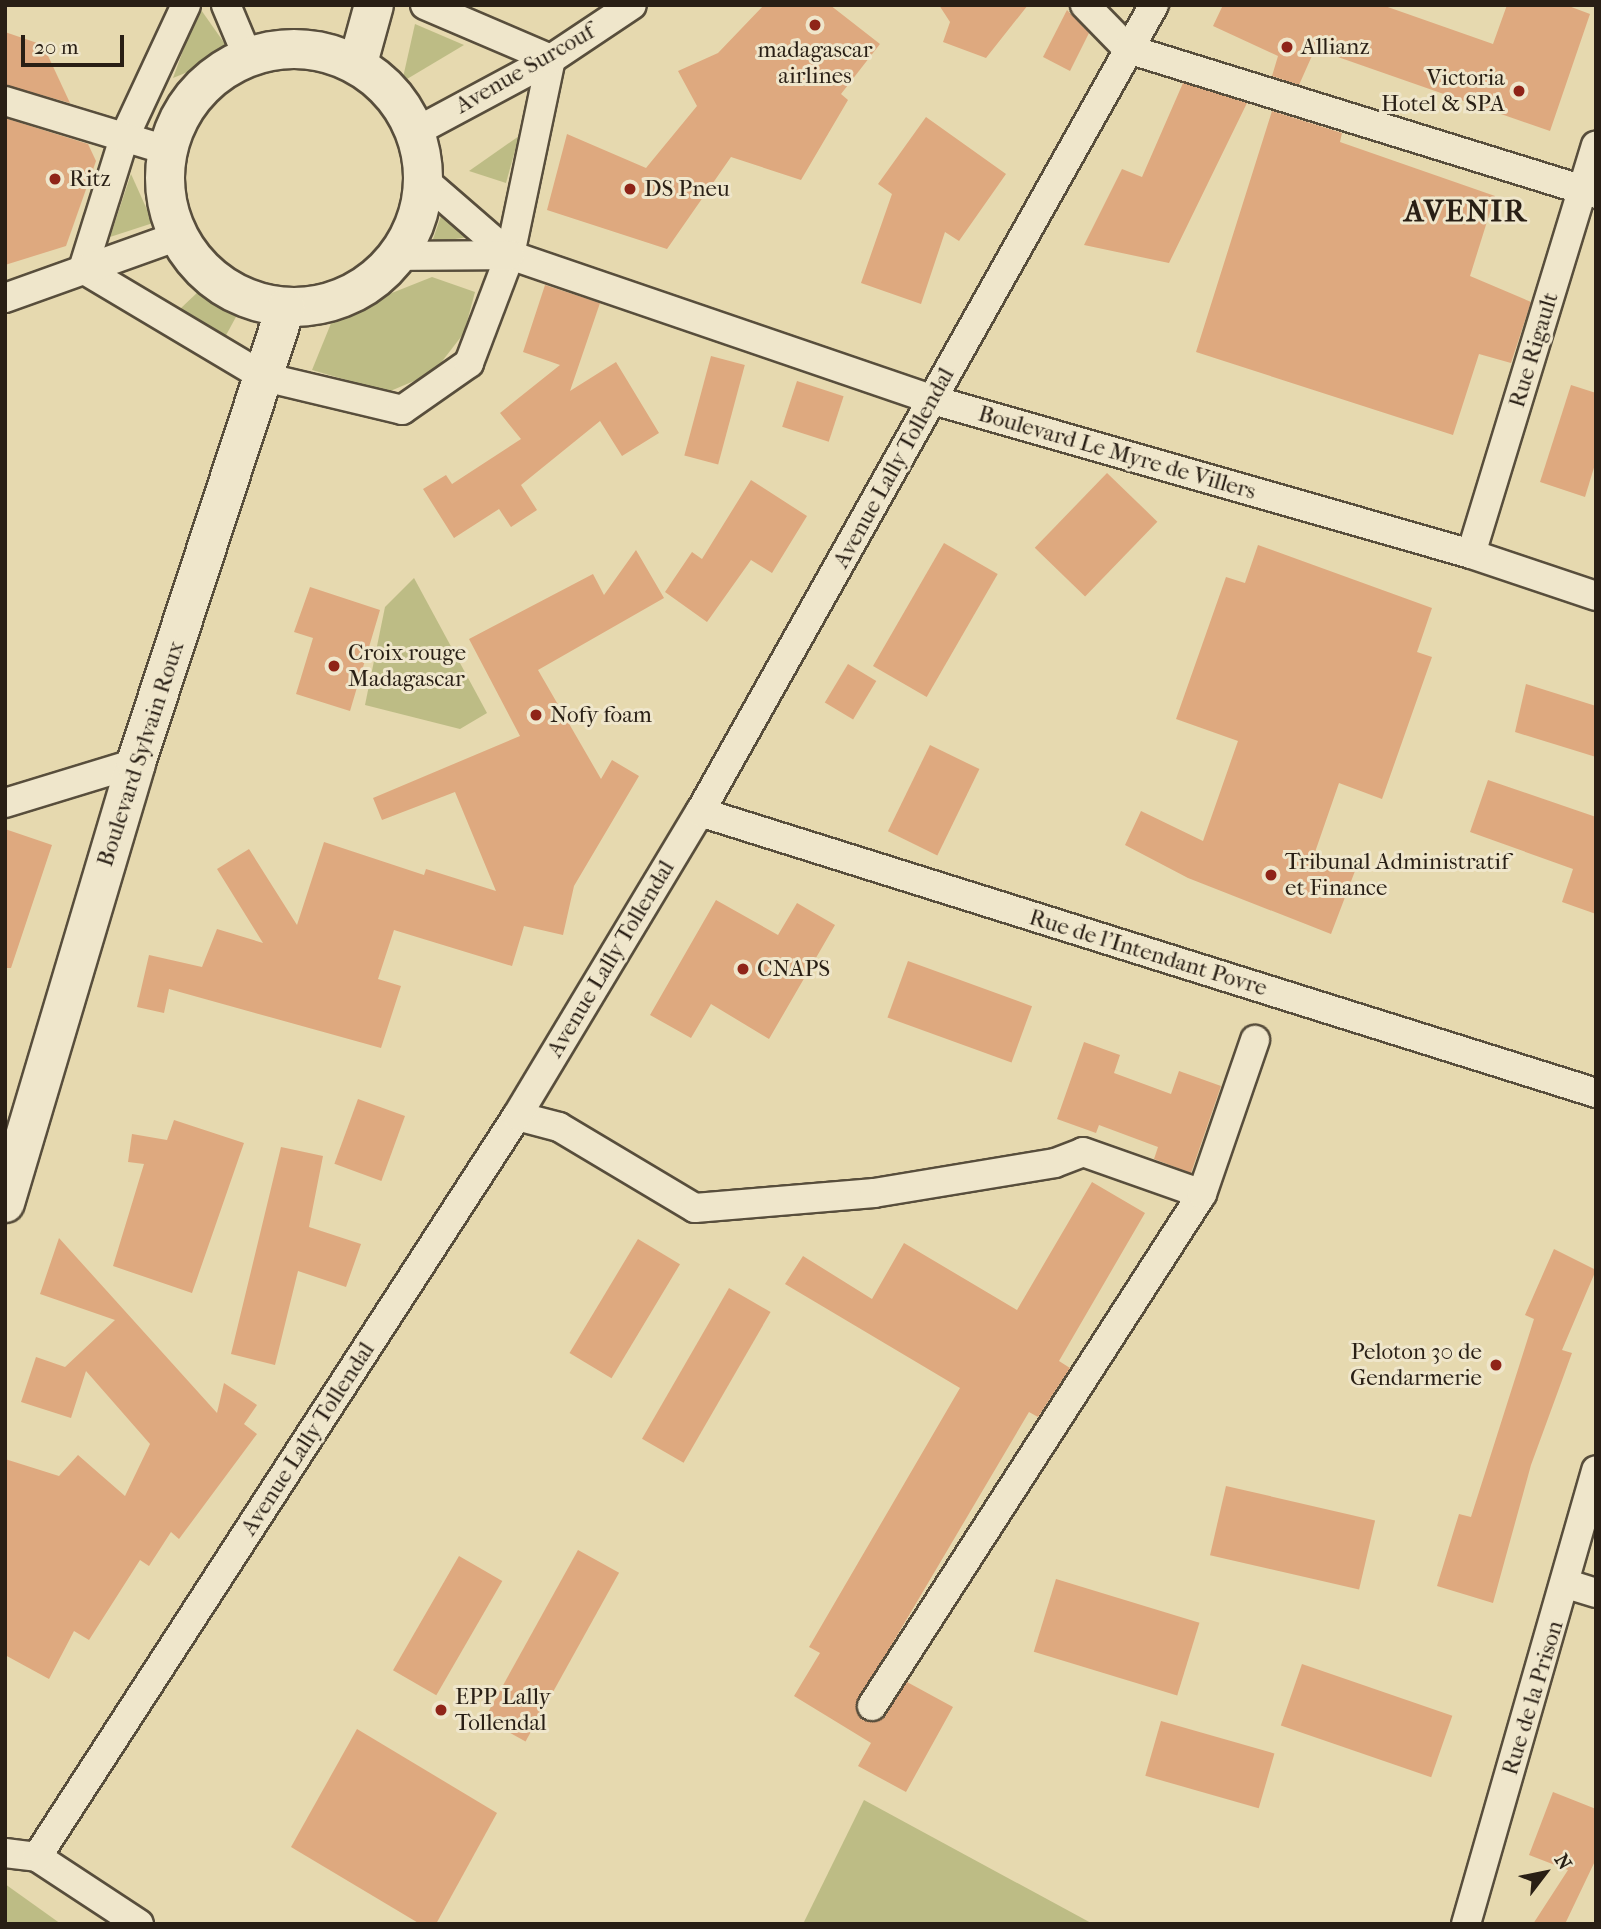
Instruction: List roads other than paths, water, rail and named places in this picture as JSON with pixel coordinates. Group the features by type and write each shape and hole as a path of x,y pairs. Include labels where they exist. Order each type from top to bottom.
{"main road":[{"path":"358,63 374,5"},
{"path":"303,47 358,63 393,92 417,131 425,181 400,256 369,286 329,304 286,308 242,297 204,272 178,236 164,194 166,150 195,92 247,55 303,47"},
{"name":"Boulevard Sylvain Roux","path":"5,1203 136,764 286,308"}],"street":[{"path":"83,269 124,138 186,5"},
{"path":"226,5 247,55"},
{"path":"83,269 264,377 401,410 469,363 510,255 551,59 425,5"},
{"name":"Avenue Surcouf","path":"417,131 551,59 632,5"},
{"path":"1085,5 1128,49 1589,192"},
{"name":"Avenue Lally Tollendal","path":"37,1857 517,1116 700,812 1154,5"},
{"path":"5,101 166,150"},
{"name":"Rue Rigault","path":"1471,554 1589,192 1596,146"},
{"name":"Boulevard Le Myre de Villers","path":"425,181 510,255 933,400 1471,554 1596,596"},
{"path":"5,298 178,236"},
{"path":"400,256 510,255"},
{"path":"5,803 136,764"},
{"name":"Rue de l'Intendant Povre","path":"700,812 1596,1093"},
{"path":"872,1706 1202,1194 1255,1040"},
{"path":"517,1116 559,1128 695,1208 874,1193 1055,1163 1083,1152 1202,1194"},
{"name":"Rue de la Prison","path":"1466,1924 1567,1584 1596,1470"},
{"path":"1567,1584 1596,1593"},
{"path":"5,1853 37,1857 139,1924"}],"place":[{"name":"madagascar airlines","path":"815,25"},
{"name":"Allianz","path":"1287,47"},
{"name":"Victoria Hotel & SPA","path":"1519,91"},
{"name":"Ritz","path":"55,179"},
{"name":"DS Pneu","path":"630,189"},
{"name":"Croix rouge Madagascar","path":"334,666"},
{"name":"Nofy foam","path":"536,715"},
{"name":"Tribunal Administratif et Finance","path":"1271,875"},
{"name":"CNAPS","path":"743,969"},
{"name":"Peloton 30 de Gendarmerie","path":"1496,1365"},
{"name":"EPP Lally Tollendal","path":"441,1710"}],"district":[{"name":"AVENIR","path":"1466,212"}]}
